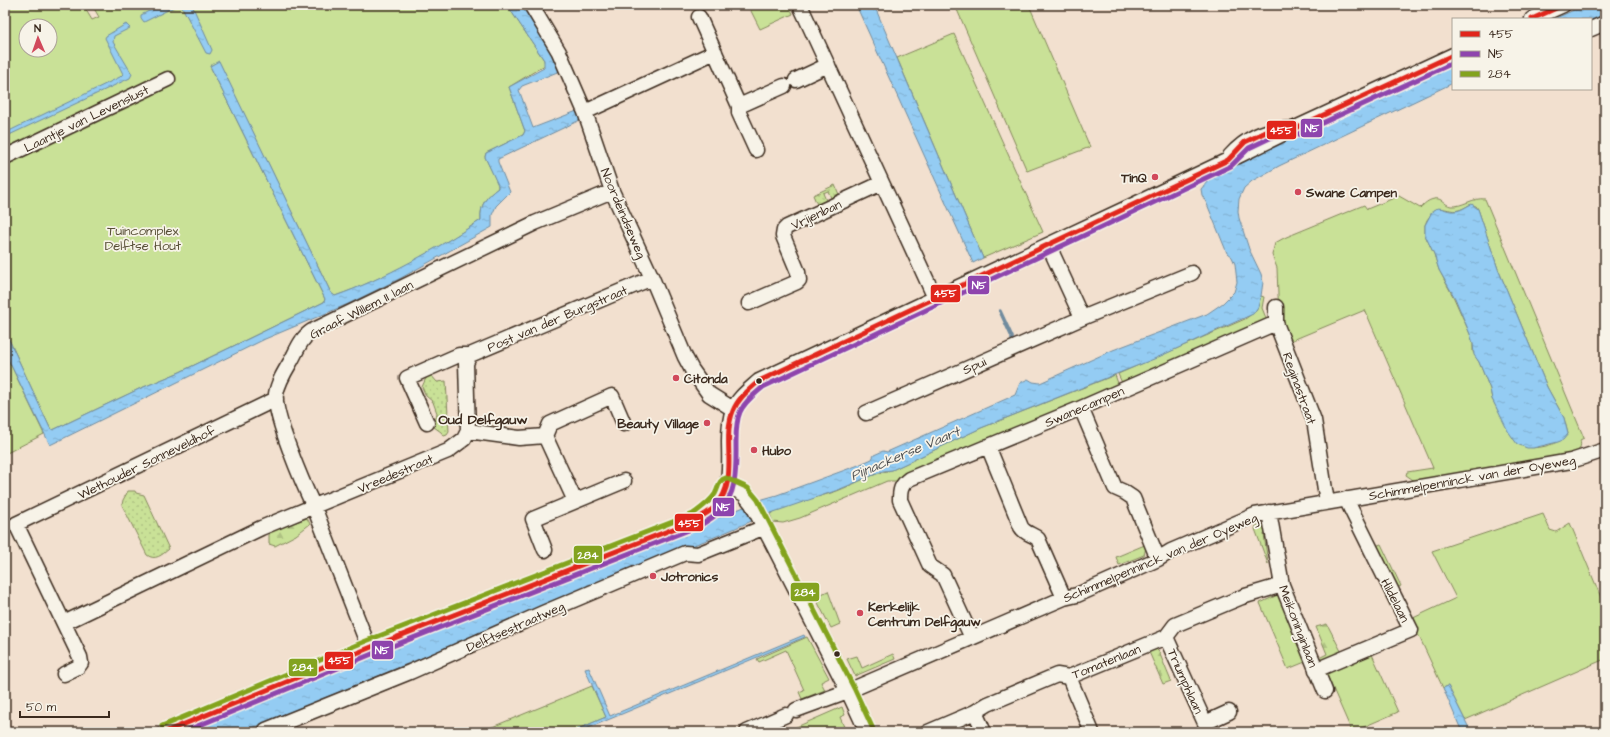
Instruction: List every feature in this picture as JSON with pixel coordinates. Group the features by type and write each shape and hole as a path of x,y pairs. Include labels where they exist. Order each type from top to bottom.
{"street":[{"name":"Noordeindseweg","path":"531,5 559,52 585,112 612,191 692,370 709,394 733,409"},
{"path":"800,5 935,298"},
{"path":"1534,18 1562,5"},
{"path":"699,17 739,106 739,113 756,150"},
{"path":"1592,29 1605,23"},
{"path":"585,112 715,52"},
{"path":"165,732 369,648 696,520 719,502 724,492 730,468 729,424 733,409 746,392 759,381 1452,55"},
{"path":"739,106 828,65"},
{"name":"Laantje van Levenslust","path":"5,157 168,79"},
{"name":"Vrijenban","path":"749,303 799,280 798,272 783,236 784,230 787,227 882,183"},
{"name":"Graaf Willem II laan","path":"369,648 306,490 278,414 276,399 278,384 300,342 309,333 535,223 612,191"},
{"path":"1051,244 1053,255 1082,318"},
{"name":"Spui","path":"866,413 1020,344 1192,273"},
{"name":"Post van der Burgstraat","path":"427,424 407,378 459,355 468,359 652,278"},
{"name":"Reginastraat","path":"1276,307 1273,324 1314,420 1327,502"},
{"name":"Swanecampen","path":"972,638 943,575 930,566 900,500 901,488 909,479 1081,408 1273,324"},
{"path":"468,359 468,431 519,438 545,436"},
{"path":"575,501 545,436 550,424 612,396 624,424"},
{"name":"Wethouder Sonneveldhof","path":"64,674 78,667 82,663 80,657 64,623 11,527 276,399"},
{"path":"1081,408 1115,488 1133,498 1158,559"},
{"name":"Vreedestraat","path":"314,507 448,451 464,439 468,431"},
{"path":"988,446 1020,527 1023,531 1034,535 1038,539 1064,598"},
{"name":"Schimmelpenninck van der Oyeweg","path":"747,732 791,712 848,692 1064,598 1077,595 1158,559 1171,551 1255,515 1571,460 1605,450"},
{"path":"545,550 533,519 624,481"},
{"path":"726,486 744,494 752,504 867,732"},
{"name":"Hildelaan","path":"1316,670 1411,630 1346,499"},
{"path":"64,623 261,528 314,507"},
{"name":"Meikoninginlaan","path":"1269,512 1282,585 1325,691"},
{"name":"Delftsestraatweg","path":"266,730 410,672 685,553 698,554 762,523"},
{"name":"Tomatenlaan","path":"928,732 975,712 988,704 1057,675 1069,677 1166,637 1175,625 1242,597 1282,585"},
{"name":"Triumphlaan","path":"1166,637 1205,723 1229,712"},
{"path":"1069,677 1092,732"},
{"path":"975,712 984,732"}],"green space":[{"name":"Tuincomplex Delftse Hout","path":"5,5 83,5 92,20 99,17 92,5 507,5 544,60 545,65 509,87 525,131 523,135 486,153 485,157 498,184 498,188 485,201 481,214 481,220 447,242 392,272 335,296 331,293 219,62 210,66 325,299 324,302 180,372 139,389 53,430 50,428 5,331"},
{"path":"748,5 789,5 793,14 760,29"},
{"path":"955,5 1029,5 1090,147 1027,171"},
{"path":"954,34 1043,232 983,258 897,58"},
{"path":"835,185 840,197 832,200 828,191 823,193 827,203 818,207 813,195"},
{"path":"1399,196 1420,208 1428,201 1434,199 1439,199 1451,206 1455,206 1476,199 1485,199 1584,438 1580,440 1580,449 1577,452 1573,455 1416,482 1406,475 1407,472 1433,468 1365,310 1288,342 1279,321 1277,268 1272,255 1275,243 1364,205 1367,209","holes":["1469,205 1476,206 1498,269 1547,387 1564,418 1568,434 1550,445 1534,448 1520,445 1515,441 1492,399 1490,389 1479,362 1473,352 1473,343 1470,334 1454,298 1439,270 1434,254 1425,235 1425,225 1435,209 1455,211"]},
{"path":"1261,296 1264,297 1262,308 1268,323 1123,385 1118,374 1245,319 1256,311"},
{"path":"5,353 44,434 5,454"},
{"path":"431,375 437,382 446,381 449,432 444,436 434,427 437,413 433,402 426,396 422,387 426,378"},
{"path":"1115,375 1119,386 898,481 887,481 800,518 783,523 773,522 770,514 777,510 837,491 871,476 892,470 981,428"},
{"path":"128,491 135,491 136,493 144,495 169,549 156,557 150,557 147,555 122,505"},
{"path":"1543,514 1550,530 1556,532 1570,523 1605,607 1605,659 1465,720 1448,686 1443,688 1411,619 1456,598 1432,551"},
{"path":"307,518 310,524 296,535 275,546 269,544 269,532"},
{"path":"1263,525 1267,527 1268,533 1264,534 1268,564 1255,529 1256,526"},
{"path":"1147,544 1144,555 1119,565 1116,557"},
{"path":"1381,544 1401,586 1393,590 1373,547"},
{"path":"828,591 840,624 831,628 815,597"},
{"path":"1280,594 1310,660 1288,669 1260,603"},
{"path":"1327,624 1341,651 1340,655 1321,660 1319,658 1327,654 1316,627"},
{"path":"807,637 829,678 821,682 825,690 802,699 799,692 804,690 786,650 759,662 757,659"},
{"path":"1156,649 1159,652 1171,681 1163,684 1149,652"},
{"path":"1371,652 1398,712 1352,732 1327,675 1330,669"},
{"path":"893,654 895,659 855,676 847,659 857,656 862,668"},
{"path":"592,686 606,717 571,732 480,732"},
{"path":"842,707 845,715 840,717 846,732 785,732"}],"water":[{"path":"161,5 178,5 144,22 141,15"},
{"path":"181,5 192,5 212,50 210,54 206,53"},
{"path":"507,5 521,5 558,62 560,71 522,86 519,90 533,128 577,111 580,120 498,159 510,192 496,206 492,215 492,227 401,278 348,304 265,339 50,445 5,353 5,331 50,428 53,430 139,389 180,372 324,302 325,299 210,66 219,61 331,293 335,296 391,272 481,220 481,214 485,201 498,188 485,157 486,153 523,135 525,131 509,87 544,68 544,60"},
{"path":"856,5 874,5 983,258 973,263"},
{"path":"1585,5 1605,5 1605,14 1592,20 1592,18 1556,18"},
{"path":"126,24 130,28 114,36 113,42 132,74 130,78 5,137 5,133 120,77 123,74 105,38"},
{"name":"Pijnackerse Vaart","path":"1452,65 1452,83 1279,166 1252,181 1244,188 1239,199 1239,218 1249,249 1261,274 1263,282 1258,307 1253,314 1154,359 981,428 892,470 883,471 838,490 768,514 717,536 590,586 460,642 243,732 180,732 322,674 689,530 763,499 856,466 872,459 874,455 883,451 887,452 1015,395 1020,383 1028,379 1033,382 1040,383 1113,350 1207,314 1223,303 1234,292 1237,282 1235,264 1232,257 1227,253 1202,195 1201,189 1218,174 1237,163"},
{"path":"1472,204 1478,209 1498,269 1547,387 1564,418 1568,434 1563,440 1558,442 1527,448 1517,444 1508,431 1492,399 1490,389 1479,362 1474,355 1473,343 1470,334 1455,298 1439,270 1434,254 1425,235 1425,225 1433,210 1441,208 1457,211"},
{"path":"804,635 805,637 579,732 571,732 606,717 585,669 589,668 610,716"},
{"path":"1448,686 1471,732 1462,732 1443,688"}],"waterway":[{"path":"1000,311 1012,337 1012,345"}],"transit line":[{"name":"455","path":"1534,18 1563,5"},
{"name":"455","path":"165,732 369,648 696,520 714,508 723,495 729,472 729,435 733,411 741,398 759,381 1228,160 1245,142 1270,130 1291,130 1452,55"},
{"name":"N5","path":"183,732 372,654 699,526 719,512 730,497 736,470 736,430 739,415 747,401 763,387 1231,166 1249,148 1272,137 1294,136 1452,63"},
{"name":"284","path":"162,726 366,641 693,514 711,500 721,480 726,478 748,488 758,500 854,688 873,729"}],"place":[{"name":"TinQ","path":"1155,177"},
{"name":"Swane Campen","path":"1298,192"},
{"name":"Citonda","path":"676,378"},
{"name":"Beauty Village","path":"707,423"},
{"name":"Hubo","path":"754,450"},
{"name":"Jotronics","path":"653,576"},
{"name":"Kerkelijk Centrum Delfgauw","path":"860,613"}],"district":[{"name":"Oud Delfgauw","path":"483,419"}]}
